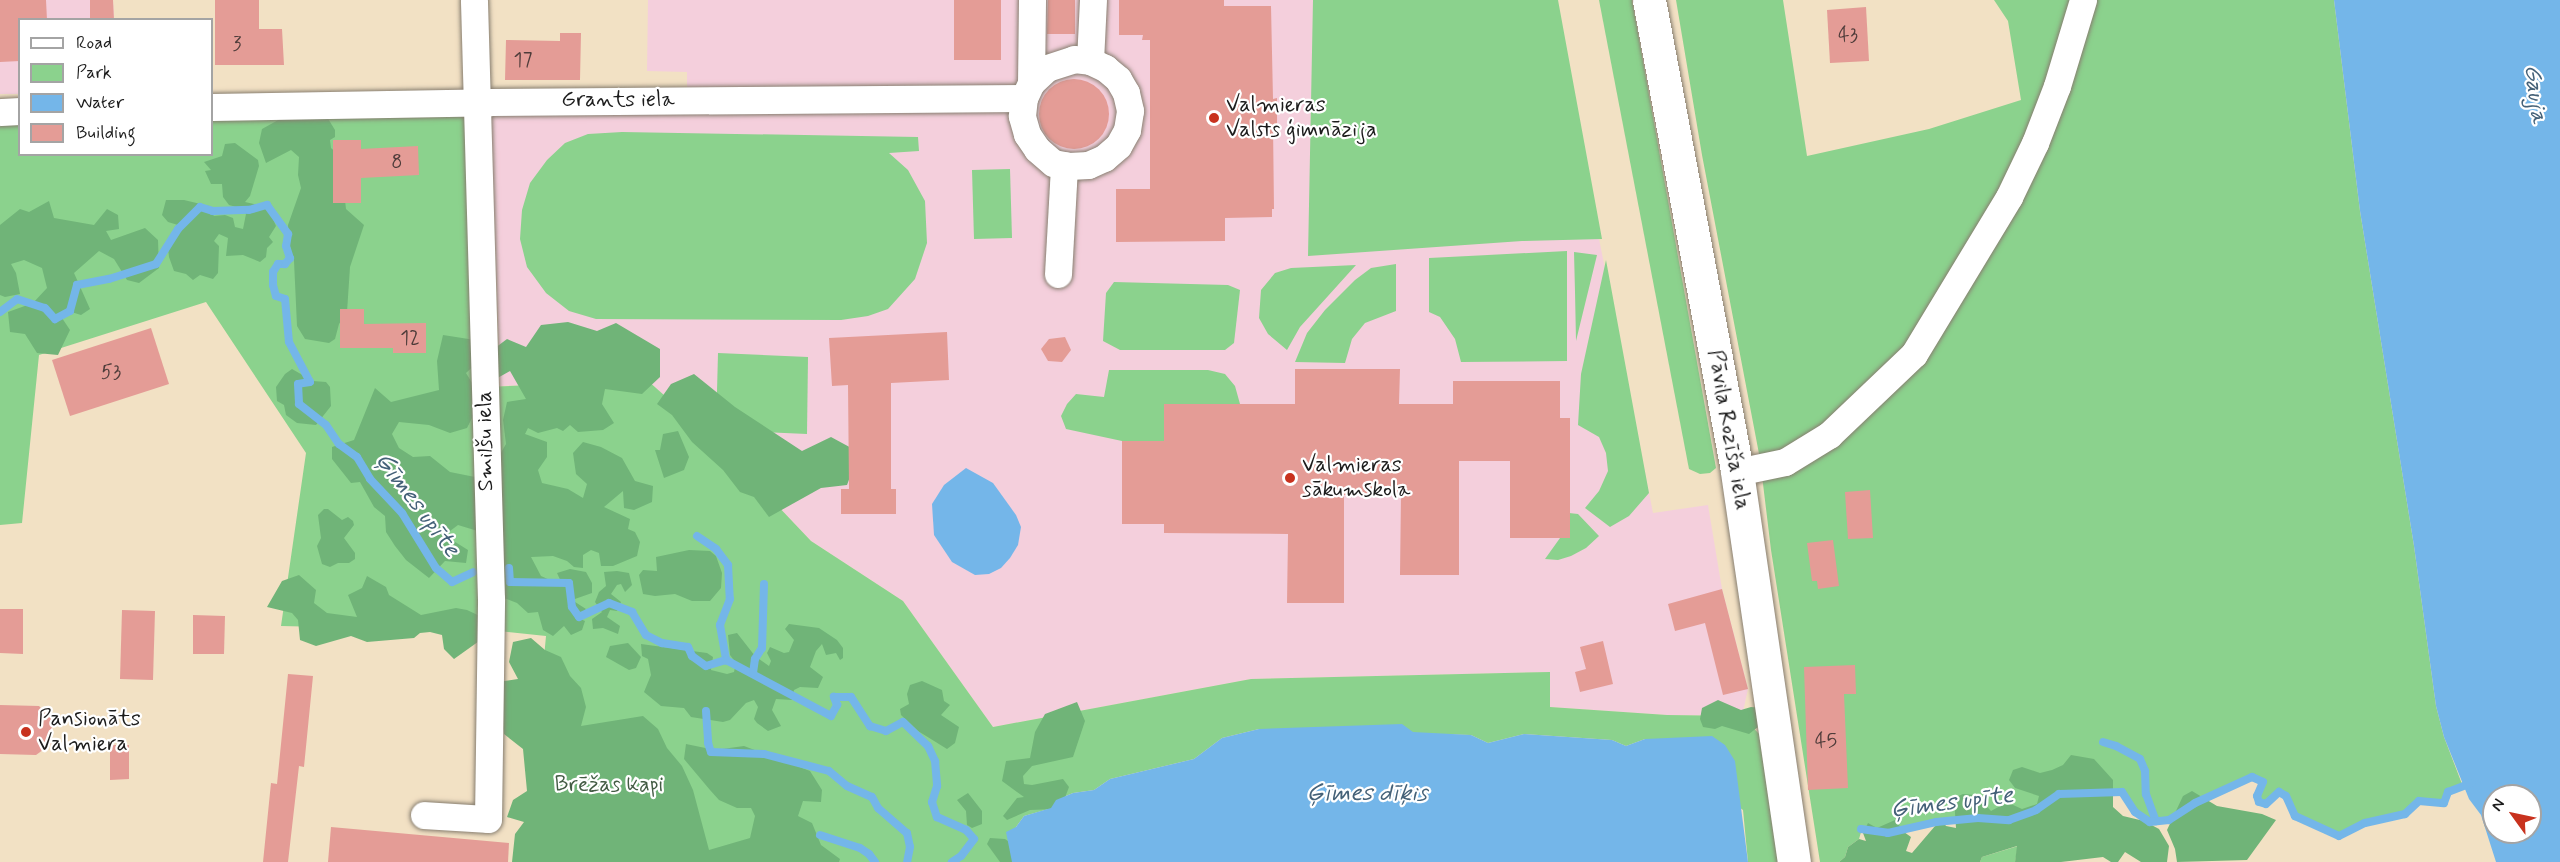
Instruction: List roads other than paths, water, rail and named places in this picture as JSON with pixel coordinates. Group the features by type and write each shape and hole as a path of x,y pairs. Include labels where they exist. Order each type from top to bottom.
{"street":[{"name":"Smilšu iela","path":"424,815 488,819 490,599 474,0"},
{"path":"1028,90 1043,70 1057,62 1074,59 1090,61 1106,68 1118,79 1126,93 1130,111 1127,130 1118,146 1104,158 1088,165 1053,163 1037,149 1027,134 1022,116 1028,90 1032,0"},
{"path":"1090,61 1093,0"},
{"name":"Pāvila Rozīša iela","path":"1649,0 1737,472 1794,862"},
{"path":"1737,472 1785,462 1829,435 1914,354 2009,196 2030,154 2058,86 2083,0"},
{"name":"Grants iela","path":"213,107 1028,90"},
{"path":"0,112 18,111"},
{"path":"1058,274 1064,165"}],"water":[{"name":"Gauja","path":"2334,0 2560,0 2560,862 2496,862 2490,844 2542,844 2542,784 2482,784 2482,818 2469,799 2444,737 2436,706 2414,546 2360,211"},
{"path":"966,468 993,483 1016,515 1021,527 1018,545 1010,558 1001,568 989,574 975,575 952,562 934,535 932,504 944,485"},
{"name":"Ģīmes dīķis","path":"1402,724 1413,732 1471,735 1488,743 1524,734 1612,740 1626,746 1645,739 1712,736 1725,745 1735,761 1748,862 1012,862 1006,832 1016,827 1024,816 1051,808 1056,800 1073,793 1094,790 1110,779 1194,759 1222,738 1259,729"}],"waterway":[{"name":"Ģīmes upīte","path":"0,312 17,299 45,308 55,319 70,311 77,285 109,279 156,264 178,229 200,207 213,211 249,210 267,205 288,234 286,246 290,258 285,264 278,264 273,272 273,285 276,296 285,299 289,342 310,382 298,384 299,404 326,425 339,444 357,457 370,479 402,513 436,568 452,582 473,572"},
{"path":"697,536 716,549 728,565 730,599 720,625 726,660"},
{"name":"Ģīmes upīte","path":"509,568 510,582 569,583 572,607 579,617 609,603 632,612 646,635 662,643 688,647 692,656 706,666 726,660 831,716 837,705 834,697 851,697 870,726 886,731 903,722 928,746 935,761 937,786 932,802 937,817 966,830 974,839 961,856 952,862"},
{"path":"753,673 755,659 762,648 764,584"},
{"path":"706,711 708,743 711,752 764,754 829,771 847,786 872,797 878,808 907,833 910,847 907,862"},
{"path":"2103,742 2140,759 2145,771 2146,794 2156,821"},
{"name":"Ģīmes upīte","path":"1861,829 1888,833 1936,822 1978,818 2009,820 2036,810 2059,794 2122,792 2135,812 2150,822 2169,820 2195,803 2252,777 2263,782 2257,796 2259,802 2266,804 2279,792 2286,796 2295,816 2339,836 2365,823 2405,814 2419,801 2444,803 2448,792 2471,783"},
{"path":"820,835 860,848 875,862"}],"place":[{"name":"Valmieras Valsts ģimnāzija","path":"1214,118"},
{"name":"Valmieras sākumskola","path":"1290,478"},
{"name":"Pansionāts Valmiera","path":"26,732"}],"park label":[{"name":"Brēžas kapi","path":"609,786"}]}
